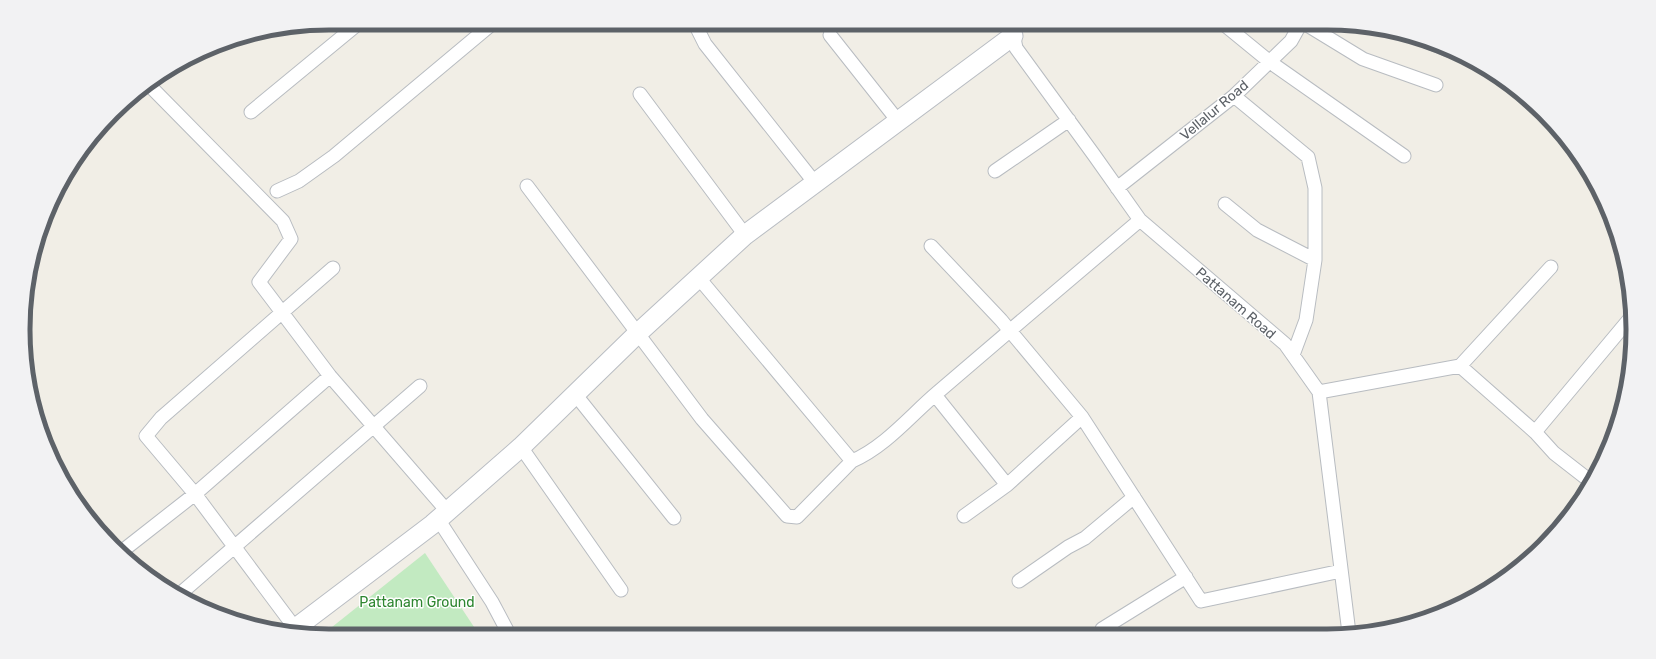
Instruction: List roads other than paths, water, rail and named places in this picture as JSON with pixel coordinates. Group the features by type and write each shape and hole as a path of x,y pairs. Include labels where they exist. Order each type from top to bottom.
{"street":[{"path":"251,112 351,30"},
{"path":"277,191 299,180 334,156 484,30"},
{"path":"697,30 705,44 815,183"},
{"path":"297,627 406,545 521,447 637,334 745,235 898,121 1015,30"},
{"name":"Pattanam Road","path":"1015,30 1016,48 1140,220 1285,344 1319,392 1348,628"},
{"path":"1231,30 1270,62 1404,156"},
{"name":"Vellalur Road","path":"1118,188 1234,96 1291,41 1296,30"},
{"path":"1315,30 1363,59 1436,85"},
{"path":"830,35 898,121"},
{"path":"152,88 283,221 291,239 259,282 330,376 374,426 442,515 506,629"},
{"path":"640,94 745,235"},
{"path":"1234,96 1308,158 1316,188 1315,260 1306,320 1293,355"},
{"path":"995,171 1069,120"},
{"path":"527,186 702,419 786,516 797,517 852,461 864,456 895,431 1011,331 1010,330 1140,220"},
{"path":"1226,204 1257,230 1315,260"},
{"path":"931,246 1011,331 1082,417 1201,601 1341,570"},
{"path":"1319,392 1460,366 1551,267"},
{"path":"292,626 195,494 146,436 161,418 333,268"},
{"path":"698,277 852,461"},
{"path":"1535,432 1626,324"},
{"path":"1460,366 1535,432 1554,453 1588,475"},
{"path":"125,548 195,494 330,376"},
{"path":"183,591 420,386"},
{"path":"575,394 674,518"},
{"path":"935,395 1007,485"},
{"path":"964,516 1007,485 1082,417"},
{"path":"521,447 621,590"},
{"path":"1019,581 1068,547 1085,538 1134,497"},
{"path":"1102,629 1186,577"}],"park label":[{"name":"Pattanam Ground","path":"417,602"}]}
